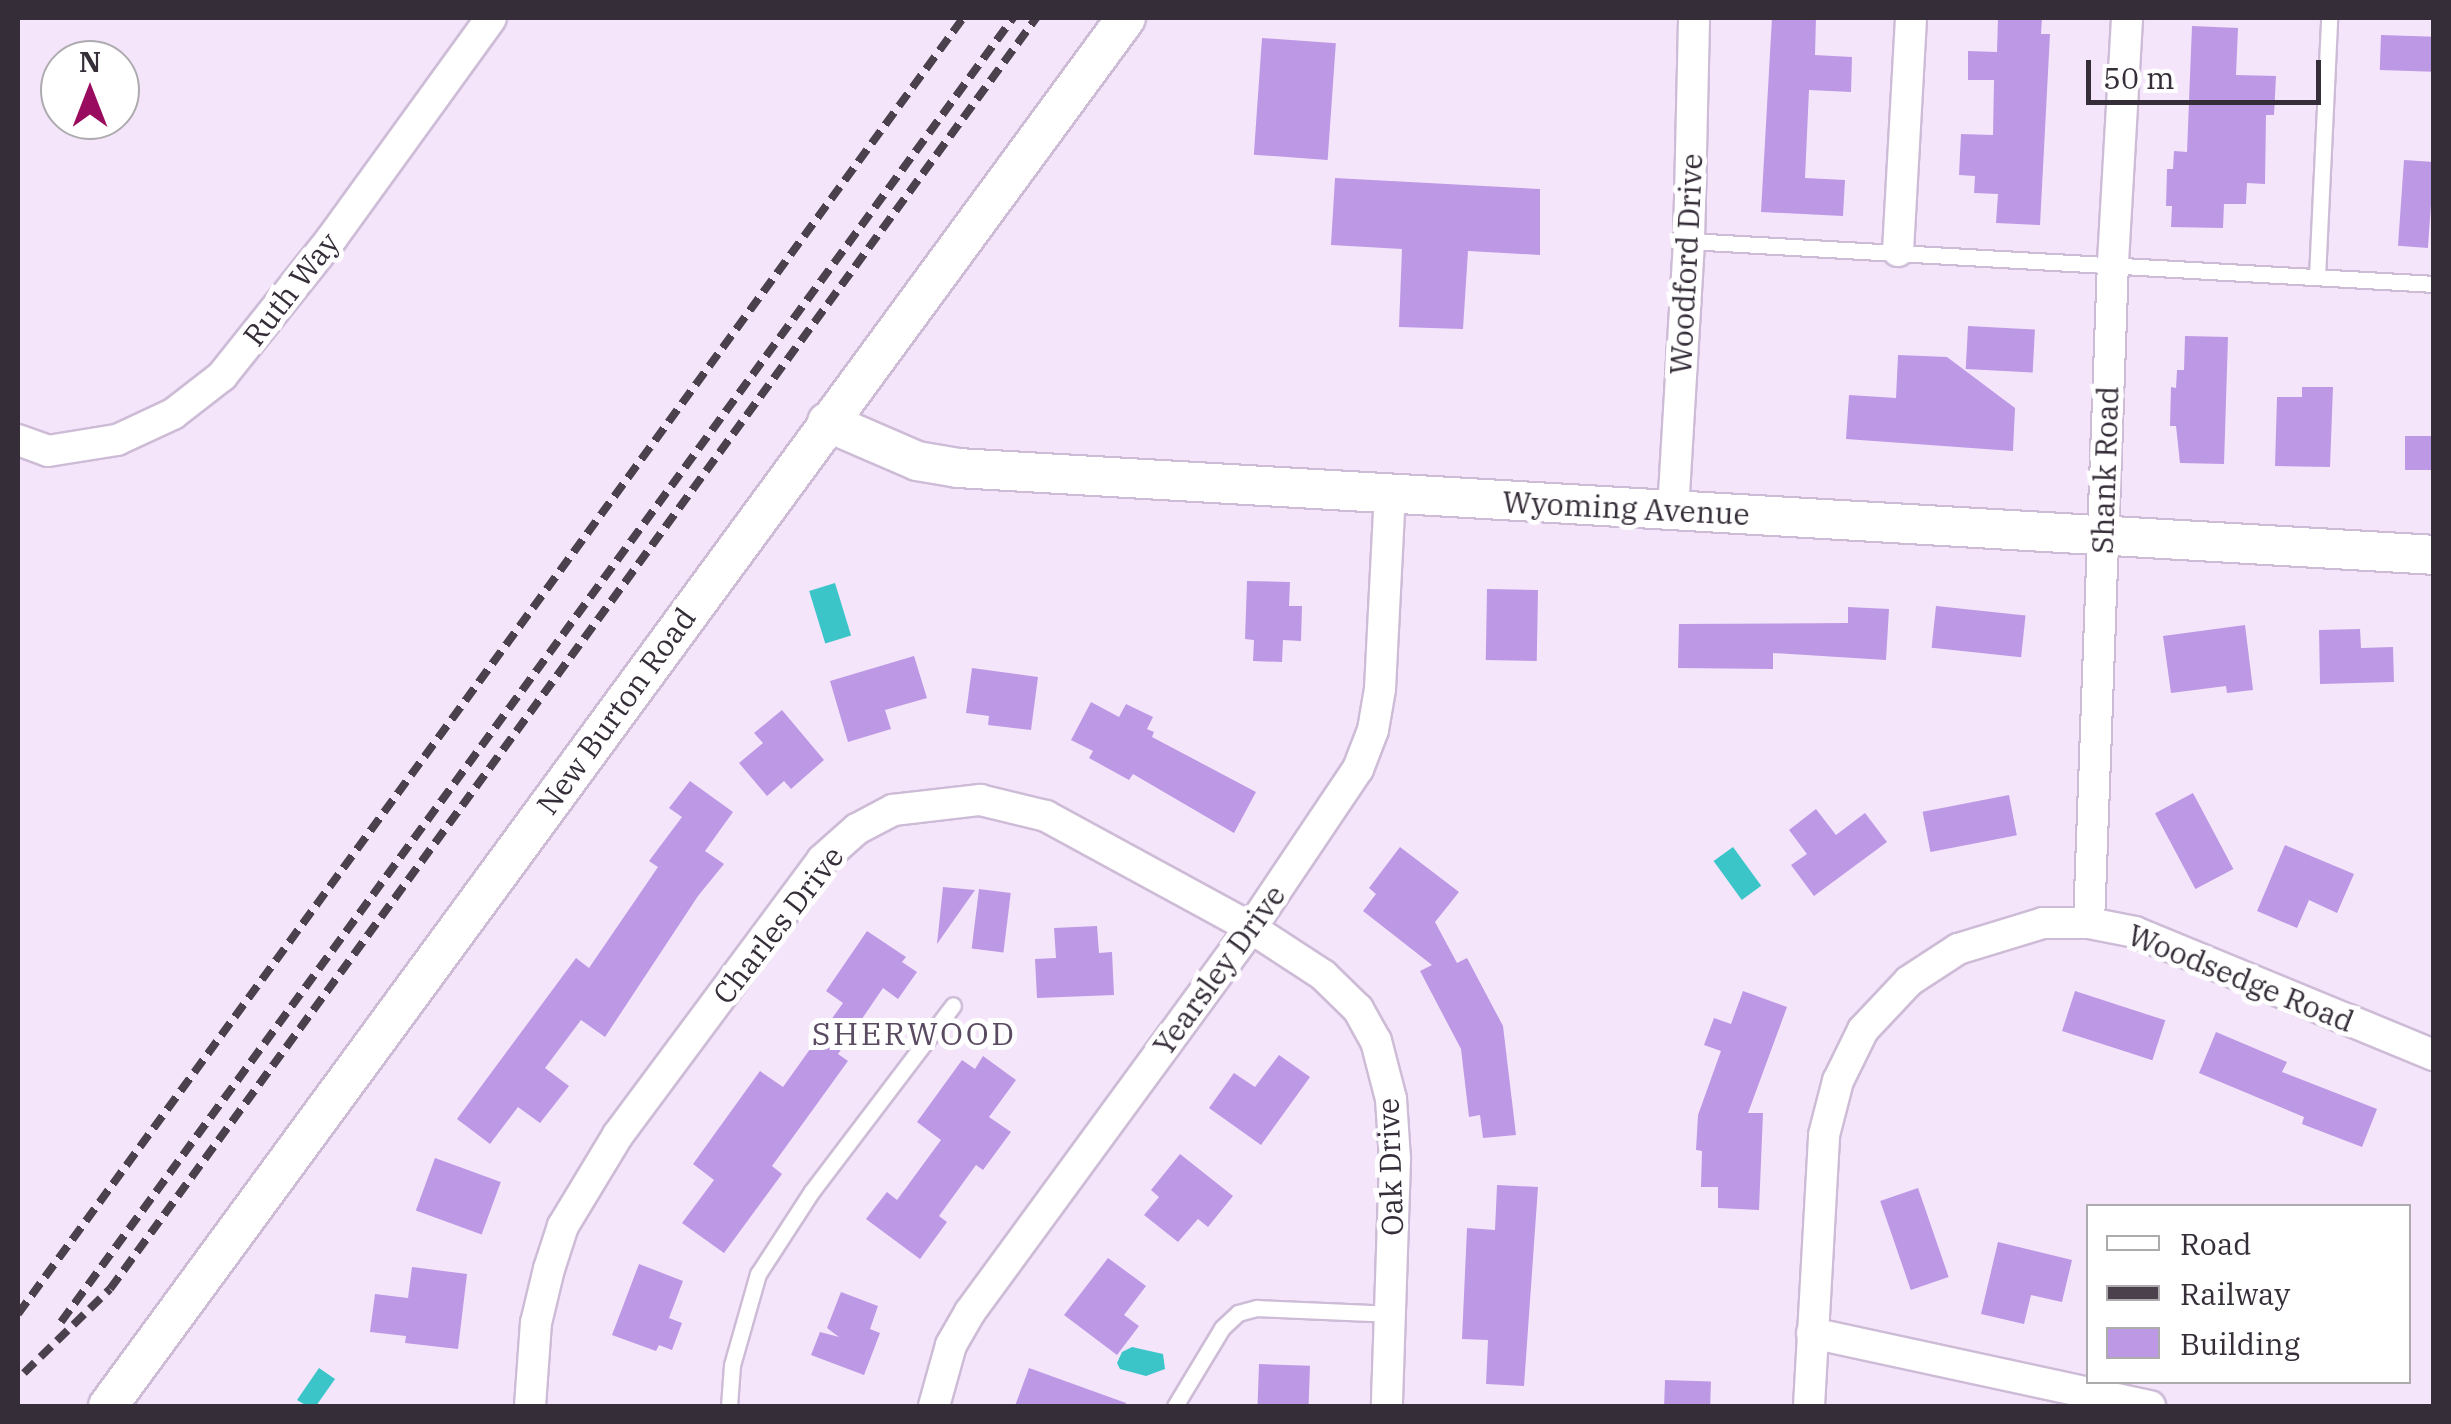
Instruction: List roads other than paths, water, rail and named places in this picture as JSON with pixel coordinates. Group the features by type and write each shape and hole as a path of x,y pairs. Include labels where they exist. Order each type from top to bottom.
{"street":[{"name":"Ruth Way","path":"18,440 48,451 117,440 173,414 222,376 332,238 491,18"},
{"name":"New Burton Road","path":"108,1406 1126,18"},
{"name":"Woodford Drive","path":"1672,510 1689,241 1694,18"},
{"path":"1898,252 1911,18"},
{"name":"Shank Road","path":"2089,924 2113,262 2127,18"},
{"name":"Wyoming Avenue","path":"828,422 918,461 958,468 2434,555"},
{"name":"Yearsley Drive","path":"934,1406 951,1345 970,1312 1337,806 1374,730 1390,493"},
{"name":"Charles Drive","path":"530,1406 536,1323 549,1268 563,1226 588,1179 822,860 858,829 893,810 934,802 980,800 1015,805 1046,816 1251,928"},
{"name":"Woodsedge Road","path":"1809,1406 1824,1135 1838,1081 1864,1030 1909,981 1958,950 2044,924 2089,924 2135,932 2434,1055"},
{"name":"Oak Drive","path":"1251,928 1323,976 1358,1009 1376,1040 1391,1099 1395,1160 1387,1406"},
{"path":"1812,1332 2150,1406"}],"lane":[{"path":"2317,277 2329,18"},
{"path":"1689,241 2113,262 2434,284"},
{"path":"729,1406 732,1365 758,1274 812,1191 953,1005"},
{"path":"1175,1406 1222,1328 1238,1313 1258,1308 1392,1314"}],"railway":[{"path":"18,1314 963,18"},
{"path":"61,1322 1013,18"},
{"path":"24,1373 110,1289 1036,18"}],"district":[{"name":"SHERWOOD","path":"914,1033"}]}
